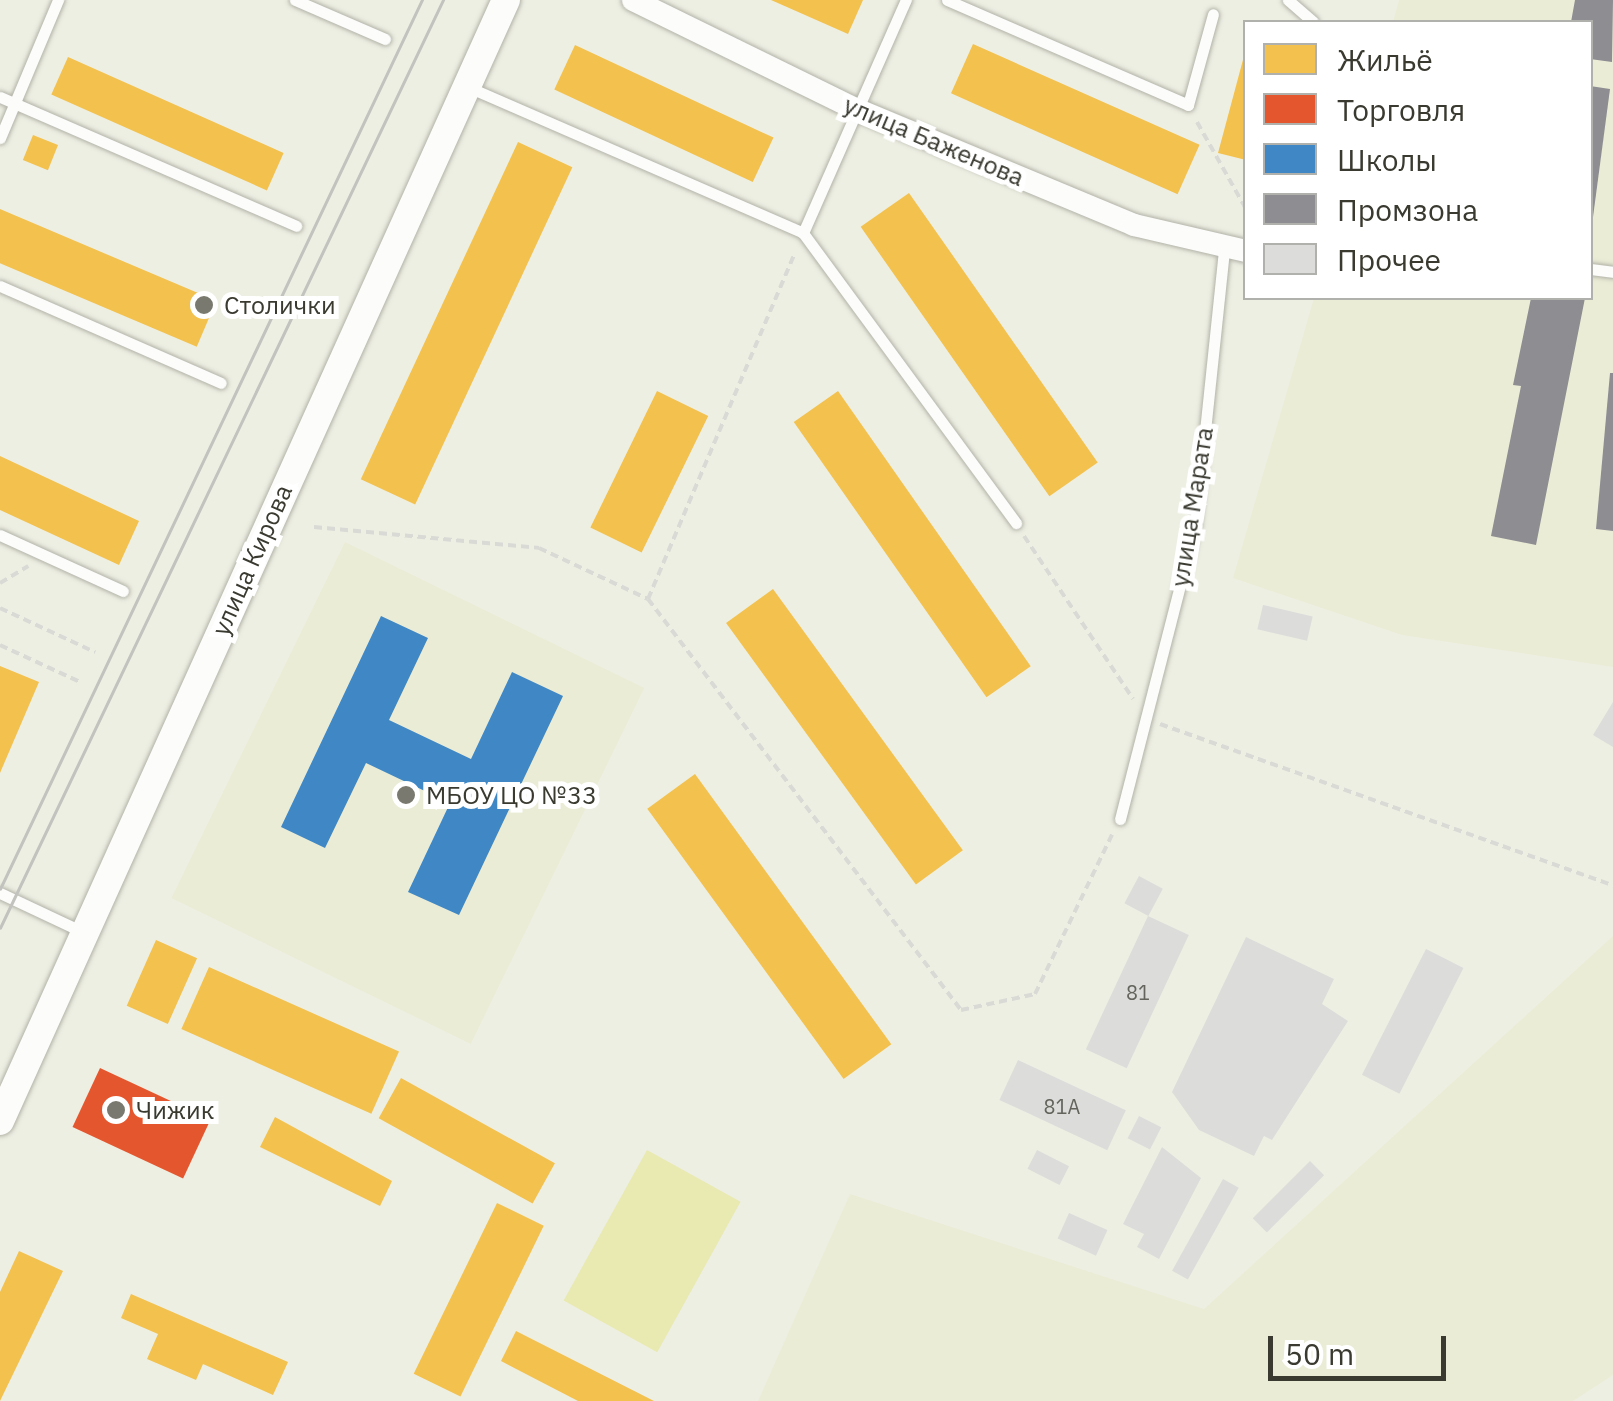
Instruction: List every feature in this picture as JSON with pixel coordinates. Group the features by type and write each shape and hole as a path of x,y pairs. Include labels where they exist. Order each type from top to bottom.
{"street":[{"name":"улица Кирова","path":"0,1120 506,0"},
{"name":"улица Баженова","path":"633,0 858,110 1134,225 1235,250"}],"lane":[{"path":"0,138 58,0"},
{"path":"295,0 385,39"},
{"path":"803,233 906,0"},
{"path":"947,0 1188,105 1212,14"},
{"path":"1290,1 1310,20"},
{"path":"466,86 803,233 1016,523"},
{"path":"0,97 296,226"},
{"name":"улица Марата","path":"1120,819 1195,526 1235,250"},
{"path":"0,286 221,383"},
{"path":"0,536 123,591"},
{"path":"0,893 86,932"}],"path":[{"path":"1188,105 1243,204"},
{"path":"648,599 803,233"},
{"path":"1016,523 1146,719 1613,885"},
{"path":"314,527 540,548 648,599 961,1010 1035,994 1120,819"},
{"path":"0,582 45,556"},
{"path":"0,608 94,652"},
{"path":"0,645 80,682"}],"shaded area":[{"path":"1399,0 1613,0 1613,667 1402,635 1233,578 1313,300 1593,300 1593,20 1394,20"},
{"name":"МБОУ ЦО №33","path":"345,542 644,688 471,1044 171,898"},
{"path":"1613,936 1613,1375 1573,1401 758,1401 850,1194 1204,1309"}],"green space":[{"path":"647,1150 741,1202 657,1352 564,1300"}],"building: Жильё":[{"path":"771,0 863,0 848,34"},
{"path":"973,44 1200,145 1178,194 951,93"},
{"path":"575,45 773,138 753,182 554,89"},
{"path":"68,57 284,153 267,190 51,94"},
{"path":"1243,60 1243,159 1218,153"},
{"path":"33,135 58,145 48,170 23,160"},
{"path":"518,142 572,167 415,505 361,479"},
{"path":"909,193 1098,463 1049,496 861,227"},
{"path":"0,209 216,301 197,347 0,263"},
{"path":"657,391 708,416 642,553 590,528"},
{"path":"838,391 1031,666 986,697 794,422"},
{"path":"0,456 139,521 119,565 0,510"},
{"path":"773,589 963,850 916,884 726,623"},
{"path":"0,666 39,682 0,773"},
{"path":"695,774 891,1044 844,1079 647,809"},
{"path":"156,940 197,958 168,1024 127,1006"},
{"path":"209,967 399,1052 371,1114 181,1029"},
{"path":"401,1078 555,1163 533,1204 379,1118"},
{"path":"275,1117 392,1181 380,1206 260,1147"},
{"path":"497,1203 544,1226 460,1397 414,1374"},
{"path":"19,1251 63,1271 0,1401 0,1292"},
{"path":"131,1294 288,1362 273,1395 203,1364 196,1380 147,1359 158,1334 121,1318"},
{"path":"516,1331 654,1401 578,1401 501,1361"}],"building: Торговля":[{"path":"100,1068 211,1120 183,1178 73,1127"}],"building: Школы":[{"path":"381,616 428,638 389,720 471,759 512,672 563,696 459,915 408,892 450,803 366,763 325,848 281,827"}],"building: Промзона":[{"path":"1575,0 1613,0 1612,62 1593,59 1593,20 1571,20"},
{"path":"1593,86 1610,89 1593,217"},
{"path":"1531,300 1585,300 1536,545 1491,536 1521,386 1513,385"},
{"path":"1613,373 1613,531 1596,529"}],"building: Прочее":[{"path":"1263,605 1313,616 1307,641 1257,629"},
{"path":"1613,702 1613,747 1593,735"},
{"path":"1139,876 1163,889 1148,916 1124,903"},
{"path":"1148,916 1189,935 1127,1068 1086,1049"},
{"path":"1246,937 1334,979 1322,1004 1348,1021 1272,1140 1264,1136 1254,1156 1199,1130 1172,1092"},
{"path":"1426,949 1463,968 1399,1094 1362,1075"},
{"path":"1018,1060 1126,1110 1107,1150 999,1100"},
{"path":"1139,1116 1161,1127 1150,1150 1128,1138"},
{"path":"1162,1147 1201,1178 1159,1259 1137,1247 1144,1234 1123,1224"},
{"path":"1037,1150 1069,1166 1060,1185 1027,1169"},
{"path":"1310,1161 1324,1175 1267,1232 1253,1218"},
{"path":"1223,1179 1239,1188 1188,1280 1172,1271"},
{"path":"1069,1213 1107,1230 1096,1256 1058,1239"}],"tram line":[{"path":"0,889 422,0"},
{"path":"0,928 443,0"}],"place":[{"name":"Столички","path":"204,305"},
{"name":"МБОУ ЦО №33","path":"406,795"},
{"name":"Чижик","path":"116,1110"}]}
